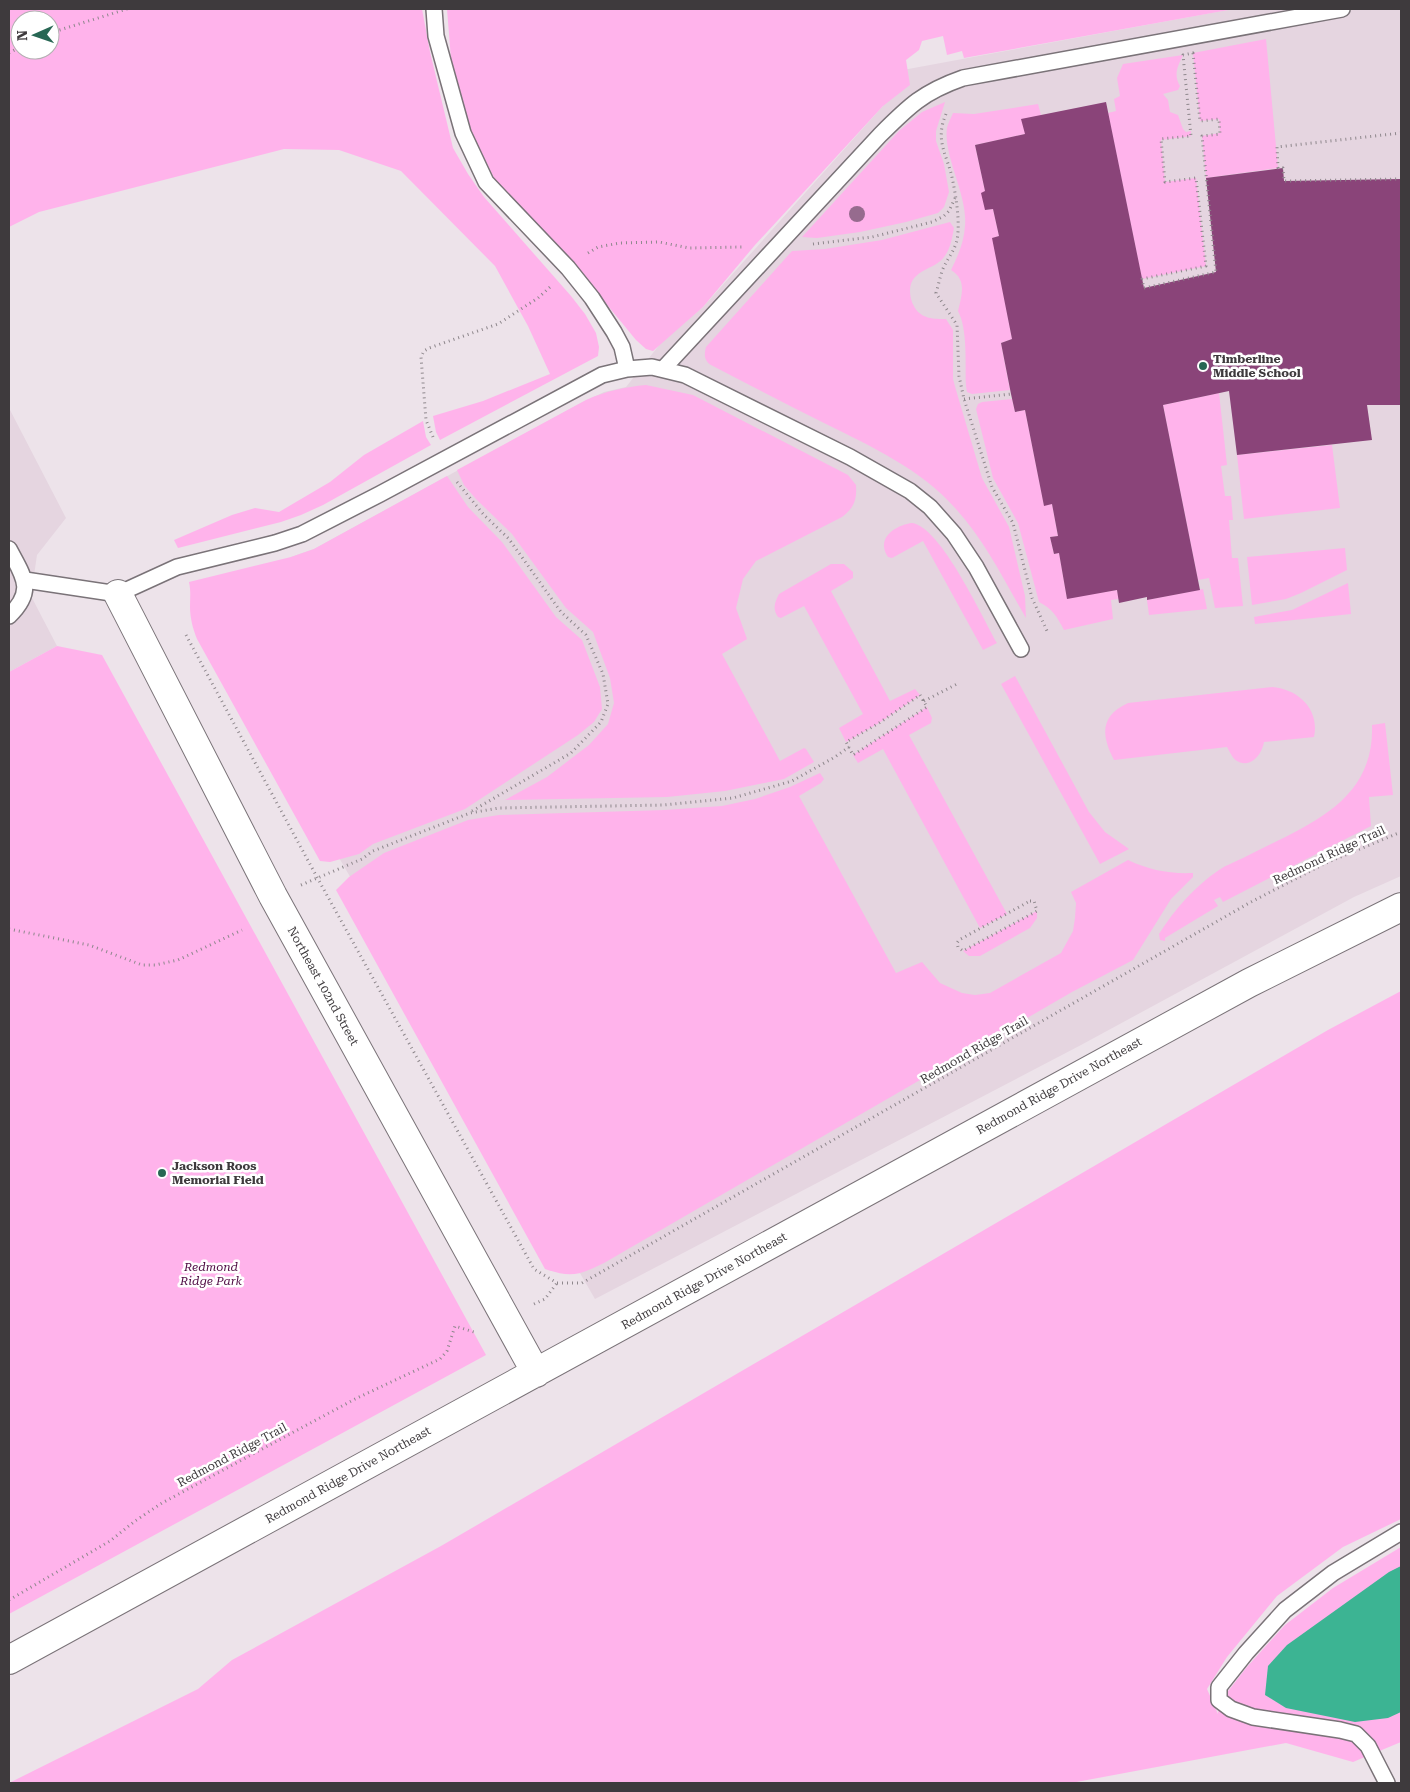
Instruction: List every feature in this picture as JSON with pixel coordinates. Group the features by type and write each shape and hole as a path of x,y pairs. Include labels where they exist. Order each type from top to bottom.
{"street":[{"name":"Northeast 102nd Street","path":"118,594 273,896 536,1373"},
{"name":"Redmond Ridge Drive Northeast","path":"9,1660 1249,983 1401,907"}],"lane":[{"path":"434,9 436,36 463,133 486,182 568,268 592,298 622,347 627,369"},
{"path":"663,370 880,135 910,105 929,92 963,78 1342,9"},
{"path":"26,580 118,594 177,567 275,543 302,534 602,375 627,369 652,367 685,374 850,457 910,491 930,507 954,534 976,567 1021,650"},
{"path":"9,549 26,580 24,596 9,616"},
{"path":"1387,1783 1368,1746 1356,1734 1253,1717 1231,1709 1219,1700 1219,1687 1246,1653 1285,1610 1333,1573 1401,1532"}],"path":[{"path":"60,31 127,9"},
{"path":"1193,53 1200,121 1219,119 1220,134 1202,136 1216,272 1144,288 1142,279 1206,266 1196,178 1165,182 1161,139 1191,136 1183,55 1193,53"},
{"path":"944,119 941,145 949,166 955,197 958,220 957,242 943,269 936,293 957,325 959,376 964,399 992,487 1013,523 1032,598 1048,633"},
{"path":"1401,133 1277,147 1278,168 1283,168 1284,181 1401,180"},
{"path":"817,244 872,237 932,222 949,211 955,197"},
{"path":"436,443 426,420 421,357 424,351 498,324 538,298 568,268 598,247 620,243 659,242 689,248 732,248"},
{"path":"964,399 1011,394"},
{"path":"273,896 318,879 342,866 362,859 373,851 470,813 572,753 601,722 608,704 603,674 586,635 561,612 509,539 460,488"},
{"path":"186,635 318,879"},
{"path":"924,702 957,684"},
{"path":"920,695 924,702 927,707 853,755 846,742 879,724 920,695"},
{"path":"470,813 499,808 664,804 733,798 792,781 849,747"},
{"name":"Redmond Ridge Trail","path":"318,879 534,1269 558,1284 582,1283 1251,902 1326,863 1401,832"},
{"path":"1030,901 1034,901 1036,905 1037,911 963,951 958,946 959,940 980,928 1030,901"},
{"path":"9,929 89,945 142,965 178,960 242,930"},
{"name":"Redmond Ridge Trail","path":"9,1600 110,1541 135,1520 162,1503 356,1399 440,1359 447,1351 455,1326"}],"shaded area":[{"path":"1233,9 1401,9 1401,876 1354,897 1081,1045 595,1299 211,637 291,557 314,549 579,404 604,392 626,387 664,339 703,307 883,106 892,72"},
{"path":"9,408 66,518 37,555 31,596 57,646 9,672"},
{"path":"1401,1566 1401,1712 1388,1718 1355,1722 1286,1708 1265,1695 1268,1666 1287,1645 1389,1572"}],"green space":[{"path":"9,9 422,9 430,52 453,148 484,197 585,314 596,333 599,347 598,356 440,440 436,432 433,416 483,401 550,374 528,326 495,266 401,171 339,150 284,149 39,212 9,227"},
{"path":"447,9 1234,9 964,58 962,51 947,55 943,36 922,41 919,50 906,60 910,85 883,106 755,245 703,307 653,351 646,349 636,340 562,250 495,180 468,125 451,59"},
{"path":"1266,39 1278,168 1206,178 1202,136 1220,133 1219,119 1200,121 1193,53"},
{"path":"1183,55 1177,70 1180,86 1178,90 1163,94 1168,100 1170,112 1178,115 1183,129 1186,132 1191,131 1191,136 1161,140 1165,182 1196,178 1206,266 1142,279 1108,113 1116,111 1114,99 1120,96 1117,78 1123,64"},
{"path":"945,102 936,131 936,141 944,164 949,192 944,207 938,213 860,232 817,238 802,237 899,131 922,112"},
{"path":"1038,104 1041,115 1025,134 975,145 985,191 985,210 993,209 999,236 993,238 1012,339 1001,343 1010,390 972,394 967,392 965,337 958,311 962,288 959,278 951,270 963,238 965,214 949,151 947,128 953,113 974,114"},
{"path":"950,222 954,228 948,250 940,261 914,278 911,283 911,297 918,312 933,318 946,319 953,330 953,379 982,478 1009,527 1025,596 1026,618 994,561 976,534 956,509 927,482 878,450 711,365 705,357 706,347 792,251 825,249 882,240"},
{"path":"646,385 693,395 848,475 856,485 854,503 842,517 756,561 743,579 736,608 747,639 722,654 780,761 804,748 814,762 784,779 725,791 667,797 505,800 547,777 589,745 608,724 614,703 610,678 593,632 566,608 512,534 464,485 457,470 586,400 616,390"},
{"path":"1219,393 1227,465 1221,466 1225,496 1231,496 1233,520 1229,520 1232,558 1238,558 1243,606 1215,608 1209,578 1198,580 1163,405"},
{"path":"1012,399 1015,412 1025,410 1044,505 1052,504 1058,536 1050,537 1054,554 1059,553 1067,598 1117,590 1119,599 1111,600 1113,619 1064,630 1054,614 1039,602 1018,523 993,478 976,409 978,404 982,402"},
{"path":"423,421 426,437 431,445 323,505 281,522 178,548 174,540 232,515 255,508 279,512 330,482 364,455"},
{"path":"1332,445 1340,508 1244,519 1237,455"},
{"path":"447,476 468,507 502,542 556,617 582,640 600,687 602,709 594,722 578,735 465,809 373,844 359,854 330,862 320,861 197,639 191,615 189,582 291,557 314,549"},
{"path":"912,523 923,528 948,556 997,643 983,650 923,541 892,558 888,557 884,544 886,538 900,526"},
{"path":"1345,548 1347,570 1286,599 1252,605 1247,557"},
{"path":"831,564 844,564 853,572 853,578 831,591 890,701 915,689 920,695 879,723 846,742 839,728 863,714 804,606 781,618 776,614 775,608 775,602 779,594"},
{"path":"1348,583 1351,614 1255,624 1254,617 1292,610"},
{"path":"1203,589 1207,609 1149,615 1147,600"},
{"name":"Redmond Ridge Park","path":"57,646 102,655 486,1355 9,1614 9,672"},
{"path":"1015,676 1089,812 1105,832 1129,849 1100,864 1001,684"},
{"path":"1272,687 1290,692 1305,702 1314,718 1314,737 1264,742 1261,751 1255,759 1247,763 1235,760 1227,747 1114,760 1110,751 1105,734 1108,720 1119,708 1128,703"},
{"path":"927,707 932,718 931,723 909,735 1007,914 980,928 883,749 858,763 853,755"},
{"path":"1385,723 1393,795 1369,797 1371,826 1223,902 1220,897 1214,900 1218,906 1165,938 1165,941 1160,940 1159,934 1172,916 1193,891 1210,877 1225,867 1311,823 1331,810 1348,794 1361,775 1370,752 1372,725"},
{"path":"820,773 824,779 821,783 799,796 896,973 922,962 940,983 962,993 975,995 990,993 1061,953 1073,931 1076,903 1071,892 1128,860 1159,871 1193,873 1193,877 1171,899 1133,960 1072,992 604,1263 582,1273 575,1274 562,1274 545,1269 336,890 349,877 384,853 468,820 499,815 665,810 722,806 755,799 790,787"},
{"path":"1037,911 1037,918 1030,928 980,956 969,956 963,951"},
{"path":"1401,991 1401,1519 1343,1547 1277,1596 1227,1657 1207,1689 1218,1714 1219,1703 1246,1668 1285,1625 1333,1588 1401,1547 1401,1742 1353,1762 1286,1743 1071,1783 9,1783 198,1689 232,1660 441,1546 1328,1030"}],"building":[{"name":"Timberline Middle School","path":"1106,102 1144,288 1216,272 1206,178 1283,168 1284,181 1401,179 1401,405 1367,405 1372,440 1237,455 1229,391 1163,405 1200,590 1119,603 1117,590 1067,599 1059,553 1054,554 1050,537 1058,536 1052,504 1044,506 1025,410 1015,412 1011,394 1001,343 1012,339 992,238 999,236 993,209 985,210 981,193 985,191 975,145 1025,134 1021,119"}],"place":[{"name":"Timberline Middle School","path":"1203,366"},
{"name":"Jackson Roos Memorial Field","path":"162,1173"}]}
